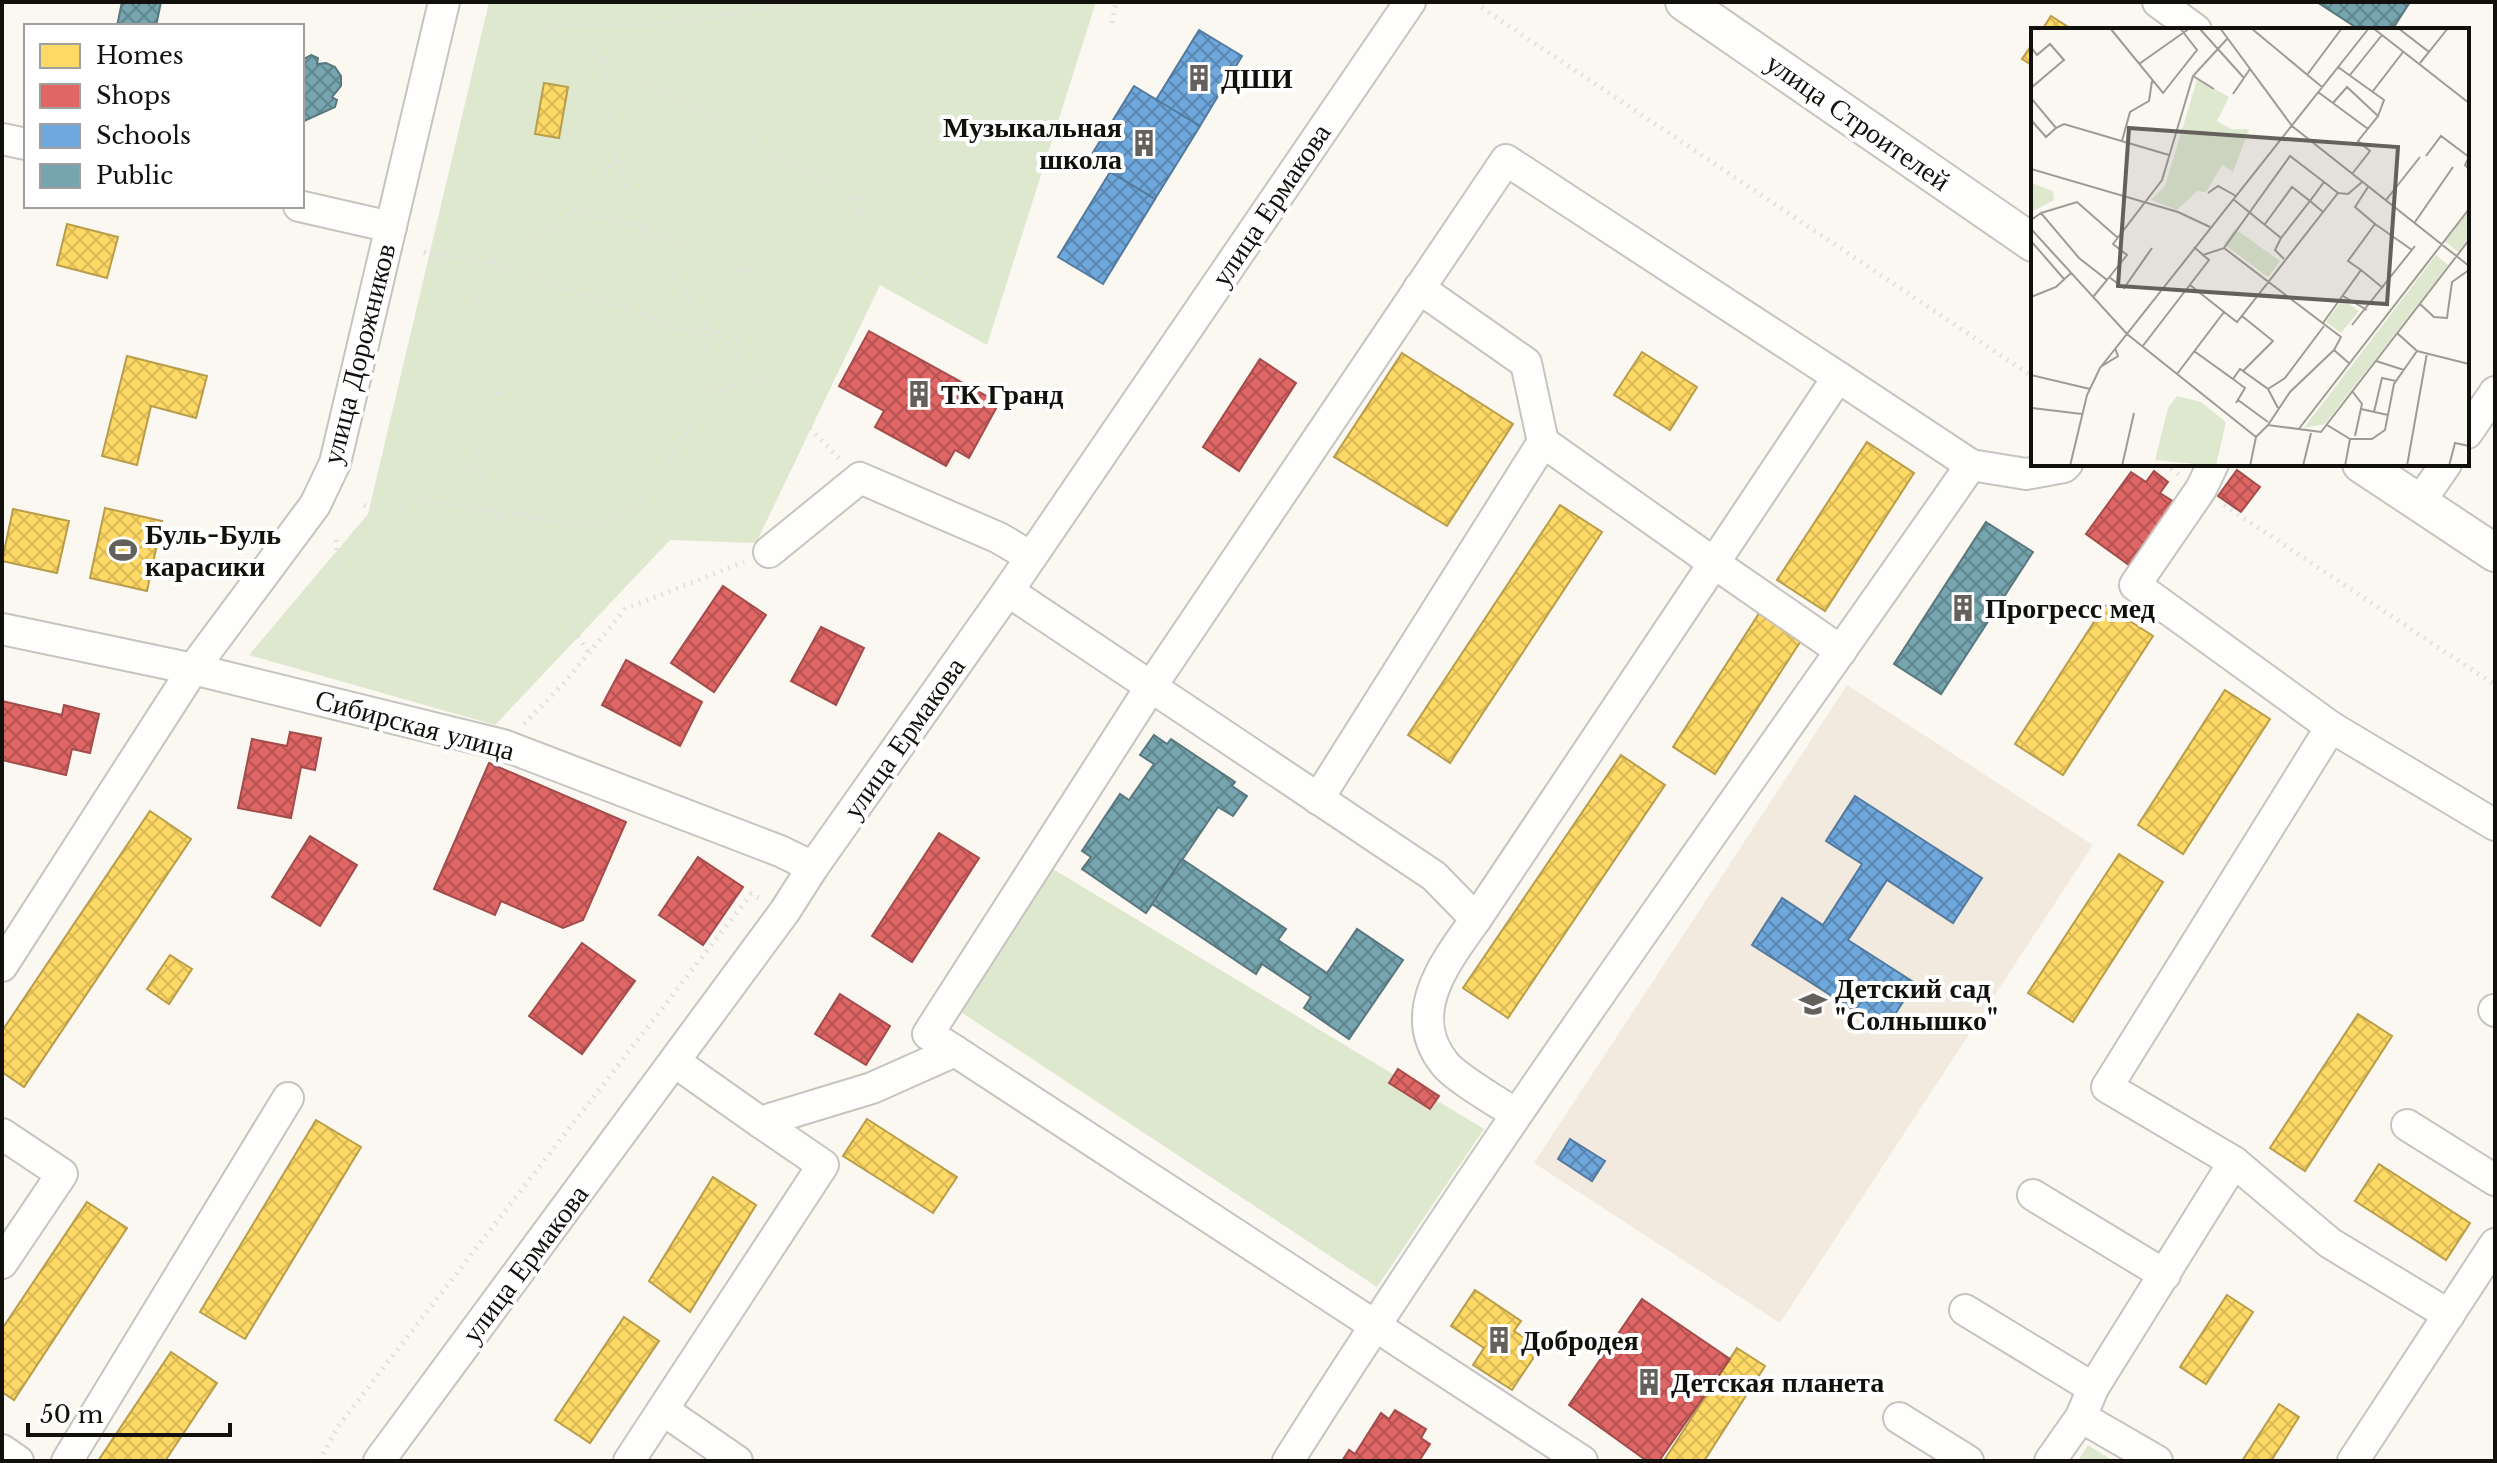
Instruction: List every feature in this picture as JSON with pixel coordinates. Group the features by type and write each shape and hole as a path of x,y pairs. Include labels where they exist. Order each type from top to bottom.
{"main road":[{"name":"улица Строителей","path":"1684,2 2031,242"},
{"path":"2364,466 2495,553"}],"street":[{"name":"улица Дорожников","path":"2,966 193,669 315,505 335,463 444,2"},
{"name":"улица Ермакова","path":"379,1461 785,911 1008,591 1410,2"},
{"path":"2158,2 2193,28"},
{"path":"2,139 24,144"},
{"path":"1582,1461 928,1034 1150,688 1506,160 1971,465 2026,474 2065,466"},
{"path":"304,207 391,227"},
{"path":"1419,288 1526,363 1543,442 1841,651"},
{"path":"1516,1114 1446,1065 1428,1034 1429,999 1443,966 1838,377"},
{"path":"2469,430 2495,392"},
{"path":"1318,799 1543,442"},
{"path":"1288,1461 1373,1325 1516,1114 1971,465"},
{"path":"2419,503 2445,466"},
{"path":"2207,476 2135,585 2331,727 2495,825"},
{"path":"769,552 860,478 999,538 1031,557"},
{"path":"1008,591 1434,876 1476,919"},
{"name":"Сибирская улица","path":"2,629 193,669 503,745 780,851 813,867"},
{"path":"2331,727 2107,1087 2234,1162 2330,1243 2449,1315"},
{"path":"760,1122 872,1088 955,1051"},
{"path":"629,1461 823,1165 675,1062"},
{"path":"67,1461 288,1098"},
{"path":"2407,1125 2495,1180"},
{"path":"2,1134 62,1174 2,1263"},
{"path":"2050,1461 2081,1417 2093,1388 2234,1162"},
{"path":"2033,1195 2165,1275"},
{"path":"2353,1461 2495,1244"},
{"path":"1965,1310 2093,1388"},
{"path":"663,1410 737,1461"},
{"path":"2081,1417 2157,1461"},
{"path":"1899,1418 1968,1461"},
{"path":"2,1450 18,1461"}],"path":[{"path":"808,2 659,24 543,25 858,200 961,319"},
{"path":"832,2 856,55 858,200"},
{"path":"1112,23 1116,2"},
{"path":"1482,2 1479,6 2031,376"},
{"path":"602,58 617,159 642,227 703,320 860,478"},
{"path":"478,303 491,262 558,226 617,159"},
{"path":"747,271 866,209"},
{"path":"573,211 642,227 747,271"},
{"path":"364,505 383,515 452,482 470,466 500,404 478,303 456,270 424,252 491,262 705,337"},
{"path":"737,353 747,271"},
{"path":"416,499 595,527 635,506 655,485 711,392 703,320"},
{"path":"711,392 763,380"},
{"path":"470,466 524,516"},
{"path":"2171,466 2207,476 2495,685"},
{"path":"492,511 589,653"},
{"path":"336,540 343,607 387,716"},
{"path":"503,745 565,682 625,609 769,552"},
{"path":"319,1461 339,1425 751,894 785,911"}],"shaded area":[{"name":"Детский сад \"Солнышко\"","path":"1847,685 2093,845 1780,1323 1534,1163"}],"green space":[{"path":"489,2 1096,2 987,345 880,285 756,543 670,540 495,725 249,655 368,514"},
{"path":"1048,866 1484,1129 1377,1287 955,1008"},
{"path":"2088,1445 2113,1461 2078,1461"}],"building: Homes":[{"path":"2051,16 2070,28 2043,28"},
{"path":"2031,46 2031,65 2022,59"},
{"path":"544,83 568,87 559,138 535,134"},
{"path":"67,224 118,237 107,278 57,265"},
{"path":"1642,352 1697,387 1670,430 1614,395"},
{"path":"1402,353 1513,424 1447,526 1334,457"},
{"path":"127,356 207,376 196,418 151,406 137,465 102,456"},
{"path":"1867,442 1914,473 1825,611 1777,580"},
{"path":"1560,505 1602,532 1450,763 1408,735"},
{"name":"Буль-Буль карасики","path":"105,508 162,521 147,591 90,578"},
{"path":"13,509 69,521 57,573 2,561"},
{"path":"2105,605 2153,636 2063,775 2015,744"},
{"path":"1760,612 1802,639 1715,774 1673,747"},
{"path":"2225,690 2270,719 2183,854 2138,825"},
{"path":"1621,755 1665,785 1508,1018 1463,988"},
{"path":"150,811 191,839 24,1087 2,1072 2,1031"},
{"path":"2119,854 2163,882 2073,1022 2028,993"},
{"path":"170,955 192,969 169,1004 147,989"},
{"path":"2358,1014 2392,1036 2305,1171 2270,1148"},
{"path":"867,1119 957,1177 933,1213 843,1156"},
{"path":"316,1120 361,1147 245,1339 200,1312"},
{"path":"2379,1164 2470,1223 2446,1260 2355,1201"},
{"path":"713,1177 756,1205 690,1312 649,1281"},
{"path":"87,1202 127,1228 14,1400 2,1392 2,1329"},
{"name":"Добродея","path":"1475,1290 1521,1321 1514,1331 1540,1348 1512,1390 1473,1365 1484,1348 1451,1326"},
{"path":"2227,1295 2253,1312 2206,1384 2180,1367"},
{"path":"624,1317 659,1341 590,1443 555,1420"},
{"path":"1737,1348 1765,1366 1704,1461 1665,1459"},
{"path":"171,1352 217,1383 165,1461 98,1461"},
{"path":"2279,1404 2299,1417 2271,1461 2242,1461"}],"building: Shops":[{"name":"ТК Гранд","path":"869,331 999,403 969,458 955,450 946,466 875,427 884,411 839,386"},
{"path":"1260,359 1296,383 1239,471 1203,447"},
{"path":"2237,470 2260,487 2241,512 2218,496"},
{"path":"2154,471 2168,482 2160,493 2174,502 2129,565 2086,534 2131,472 2146,482"},
{"path":"723,586 766,615 714,692 671,663"},
{"path":"821,627 864,648 836,705 791,681"},
{"path":"626,660 702,702 680,746 602,705"},
{"path":"2,701 62,715 64,705 99,714 90,753 72,749 66,775 2,760"},
{"path":"290,732 321,738 315,770 301,767 291,818 238,808 252,739 287,746"},
{"path":"489,763 626,822 583,920 563,928 501,901 495,915 434,889"},
{"path":"939,833 979,858 912,962 872,936"},
{"path":"310,836 357,865 320,926 272,897"},
{"path":"698,857 743,887 703,945 659,915"},
{"path":"582,943 635,981 582,1054 529,1016"},
{"path":"840,994 890,1026 866,1065 815,1034"},
{"path":"1398,1069 1439,1096 1430,1109 1389,1083"},
{"name":"Детская планета","path":"1642,1299 1730,1359 1659,1461 1647,1461 1569,1405"},
{"path":"1395,1410 1426,1429 1421,1438 1430,1444 1419,1461 1342,1461 1349,1450 1355,1454 1381,1413 1389,1419"}],"building: Schools":[{"name":"ДШИ","path":"1199,30 1242,56 1200,126 1156,100"},
{"name":"Музыкальная школа","path":"1134,86 1200,126 1155,199 1089,159"},
{"name":"Музыкальная школа","path":"1110,172 1155,199 1103,284 1058,257"},
{"path":"1855,796 1982,878 1953,923 1887,880 1848,940 1915,983 1885,1030 1752,945 1782,898 1823,925 1862,864 1826,841"},
{"path":"1570,1139 1605,1161 1592,1181 1558,1159"}],"building: Public":[{"path":"122,2 161,2 156,24 117,24"},
{"path":"2317,2 2410,2 2393,28 2357,28"},
{"path":"311,55 318,58 317,64 326,63 335,67 341,76 341,86 332,97 337,100 335,107 304,121 304,59"},
{"name":"Прогресс мед","path":"1986,522 2033,552 1941,694 1894,664"},
{"path":"1154,735 1167,744 1171,739 1235,782 1232,786 1247,796 1233,816 1218,807 1146,913 1082,869 1091,857 1082,851 1120,794 1129,800 1154,764 1140,755"},
{"path":"1182,859 1286,929 1278,940 1327,973 1357,929 1403,960 1349,1039 1304,1008 1311,997 1262,964 1256,974 1152,904"}],"place":[{"name":"ДШИ","path":"1199,78"},
{"name":"Музыкальная школа","path":"1144,143"},
{"name":"ТК Гранд","path":"919,394"},
{"name":"Буль-Буль карасики","path":"123,550"},
{"name":"Прогресс мед","path":"1963,608"},
{"name":"Детский сад \"Солнышко\"","path":"1813,1004"},
{"name":"Добродея","path":"1499,1340"},
{"name":"Детская планета","path":"1649,1382"}]}
